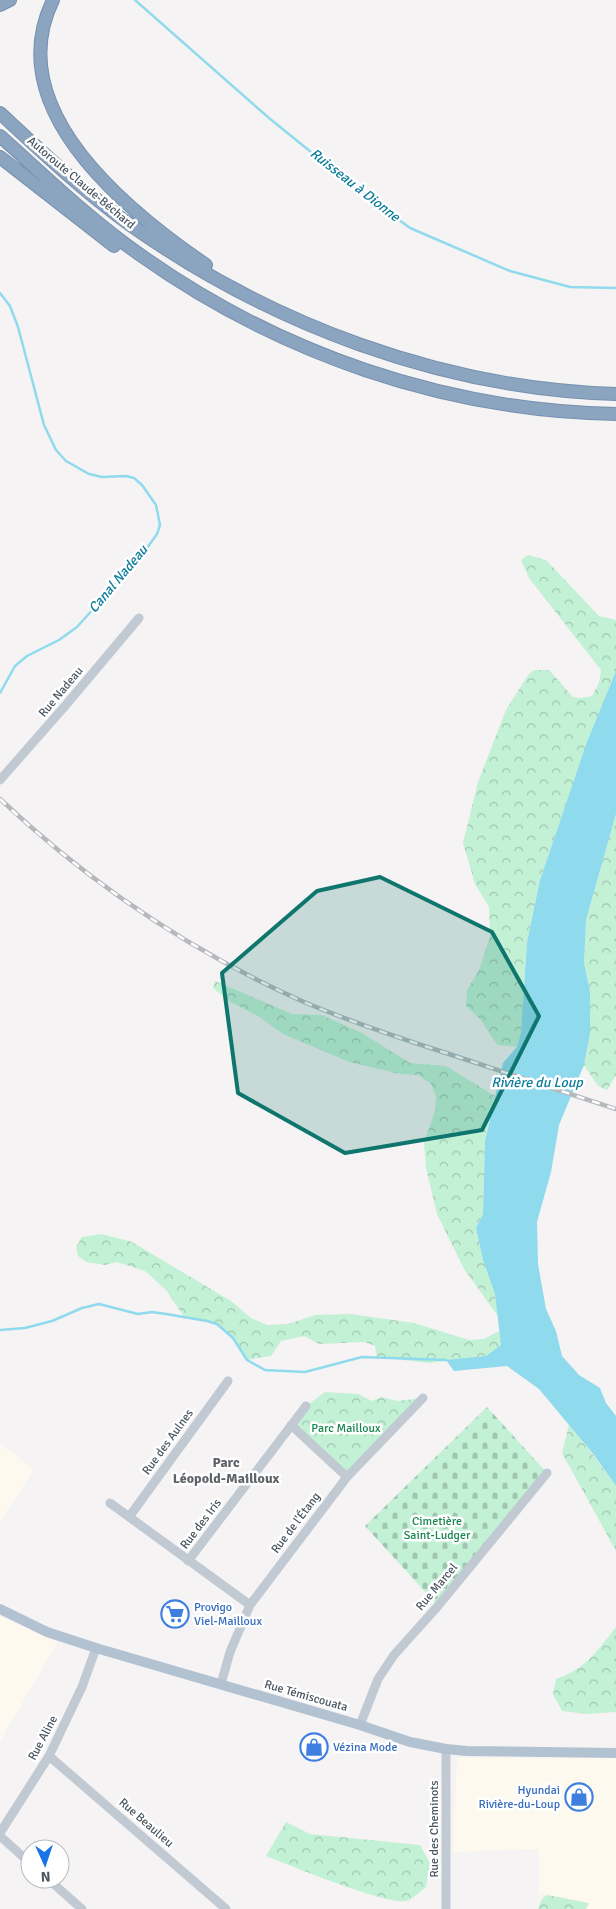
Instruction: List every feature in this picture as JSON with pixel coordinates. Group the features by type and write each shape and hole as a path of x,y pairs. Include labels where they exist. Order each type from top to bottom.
{"highway":[{"path":"0,5 10,0"},
{"path":"52,0 44,22 39,52 43,82 49,101 72,143 129,205 164,235 210,268 263,296 344,332 468,375"},
{"name":"Autoroute Claude-Béchard","path":"0,113 65,173 146,235 211,277 264,305 317,328 402,358 468,375 539,388 616,394"},
{"name":"Autoroute Claude-Béchard","path":"0,136 108,230 164,271 241,318 290,341 388,378 455,396 528,408 616,414"},
{"path":"0,157 108,242 193,298 255,330 332,358"}],"main road":[{"name":"Rue Témiscouata","path":"0,1609 47,1632 96,1648 360,1725 410,1742 446,1749 498,1752 616,1753"}],"street":[{"name":"Rue Nadeau","path":"0,780 66,706 139,618"},
{"name":"Rue des Aulnes","path":"129,1518 228,1381"},
{"name":"Rue de l'Étang","path":"221,1684 230,1652 250,1605 347,1477 423,1398"},
{"name":"Rue des Iris","path":"188,1561 306,1406"},
{"path":"291,1425 347,1477"},
{"name":"Rue Marcel","path":"360,1725 378,1679 394,1655 438,1606 547,1473"},
{"path":"110,1503 250,1605"},
{"name":"Rue Aline","path":"0,1834 49,1756 82,1687 96,1648"},
{"name":"Rue des Cheminots","path":"446,1749 446,1909"},
{"name":"Rue Beaulieu","path":"49,1756 226,1909"},
{"path":"0,1834 20,1853"},
{"path":"59,1889 82,1909"}],"highlighted area":[{"path":"380,877 492,932 539,1016 482,1130 345,1153 238,1093 222,973 317,891"}],"shaded area":[{"path":"0,1444 34,1469 0,1522"},
{"path":"0,1616 58,1642 0,1741"},
{"path":"457,1758 616,1758 616,1909 586,1909 588,1903 539,1893 539,1849 453,1852"}],"green space":[{"path":"528,555 546,560 599,616 616,620 616,671 587,743 540,880 527,942 521,1032 517,1047 497,1045 480,1019 466,1006 467,990 479,970 490,936 489,907 475,884 463,843 478,782 506,710 528,675 534,670 549,670 573,697 581,698 592,696 599,683 601,670 529,578 521,560"},
{"path":"616,814 616,1075 607,1090 598,1086 584,1065 590,1034 590,991 584,963 586,920"},
{"path":"215,981 292,1014 322,1015 362,1033 410,1063 446,1066 495,1096 485,1141 483,1214 476,1228 483,1260 495,1294 498,1316 464,1269 437,1214 426,1168 424,1143 435,1111 436,1096 431,1084 418,1075 400,1074 349,1062 283,1034 258,1016 229,1001 213,988"},
{"path":"102,1234 132,1242 231,1301 251,1318 267,1325 288,1324 315,1315 351,1314 414,1323 469,1340 484,1339 499,1331 502,1345 486,1356 429,1363 377,1357 375,1346 365,1342 319,1344 304,1336 281,1341 271,1356 247,1360 229,1334 223,1329 208,1322 185,1318 166,1290 145,1271 117,1262 105,1265 86,1262 78,1256 76,1247 82,1237"},
{"name":"Parc Mailloux","path":"325,1392 358,1394 372,1401 382,1397 397,1401 423,1398 347,1477 291,1425 306,1406"},
{"name":"Cimetière Saint-Ludger","path":"487,1407 547,1473 438,1606 365,1526"},
{"path":"569,1425 616,1486 616,1551 562,1453"},
{"path":"616,1627 616,1712 586,1714 562,1711 553,1694 556,1679 575,1670 590,1658"},
{"path":"286,1822 310,1834 420,1845 430,1863 426,1887 407,1901 396,1901 338,1884 266,1856"},
{"path":"547,1895 589,1903 586,1909 538,1909 542,1899"}],"water":[{"name":"Rivière du Loup","path":"616,671 616,814 586,920 584,963 590,991 590,1034 584,1065 559,1125 551,1172 537,1222 538,1264 546,1309 556,1331 562,1356 579,1375 600,1388 606,1403 616,1416 616,1486 594,1455 539,1389 507,1366 454,1371 446,1360 486,1356 501,1345 495,1294 483,1260 476,1228 483,1214 485,1141 503,1063 517,1047 521,1032 527,942 540,880 587,742"}],"waterway":[{"name":"Ruisseau à Dionne","path":"135,0 269,118 348,182 410,228 510,271 570,287 616,288"},
{"name":"Canal Nadeau","path":"0,293 10,306 18,327 44,425 56,450 66,461 89,474 102,477 126,476 134,478 142,485 156,505 160,525 157,534 142,555 77,627 59,640 27,656 15,666 0,693"},
{"path":"0,1330 25,1328 52,1321 82,1308 99,1304 138,1314 152,1312 217,1324 233,1338 247,1360 265,1370 305,1372 362,1357 446,1360"}],"railway":[{"path":"0,799 69,859 143,913 182,938 262,982 338,1016 408,1041 616,1109"}],"place":[{"name":"Provigo Viel-Mailloux","path":"175,1614"},
{"name":"Vézina Mode","path":"314,1747"},
{"name":"Hyundai Rivière-du-Loup","path":"579,1797"}],"district":[{"name":"Parc Léopold-Mailloux","path":"226,1470"}]}
